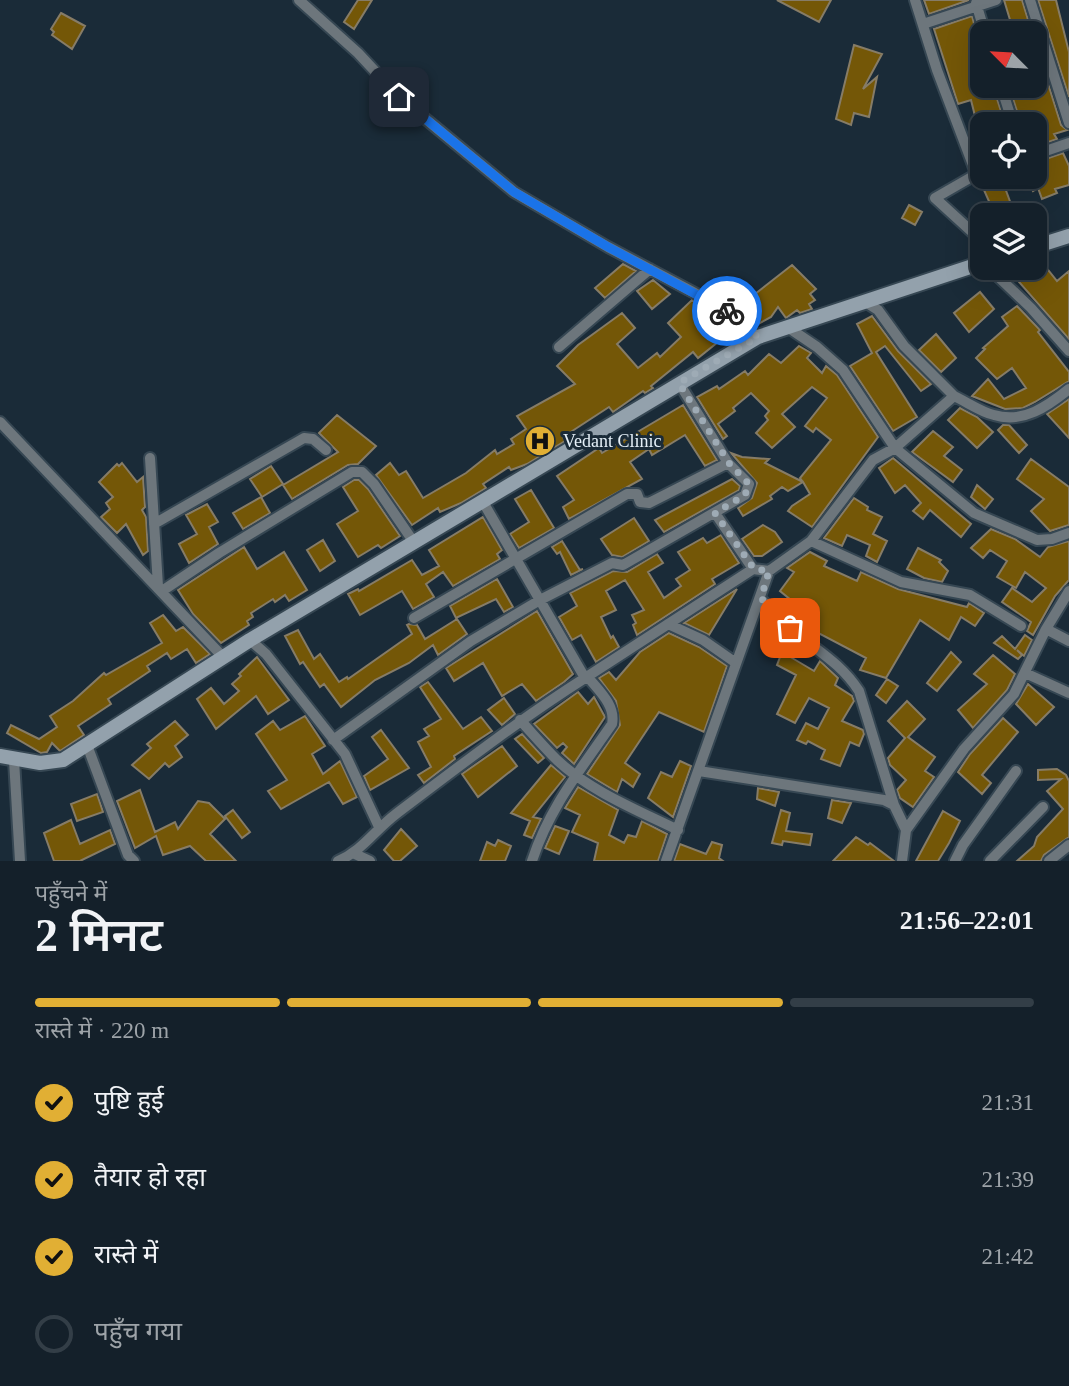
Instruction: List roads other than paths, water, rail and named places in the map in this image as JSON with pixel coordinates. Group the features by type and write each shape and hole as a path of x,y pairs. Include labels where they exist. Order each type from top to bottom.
{"main road":[{"path":"1047,243 1069,236"},
{"path":"7,758 40,763 63,760 250,640 758,337 970,267"}],"street":[{"path":"299,0 358,53 399,97 514,192 723,308 758,337"},
{"path":"915,0 937,70 970,150"},
{"path":"923,24 976,3 996,0"},
{"path":"1030,0 1069,122"},
{"path":"976,3 981,21"},
{"path":"1047,151 1069,143"},
{"path":"970,177 935,198 970,230"},
{"path":"559,347 650,269"},
{"path":"1002,280 1069,351"},
{"path":"864,301 878,310 904,346 954,396 989,414 1012,418 1043,410 1069,390"},
{"path":"786,326 817,347 843,370 895,448 933,482 980,517 1037,540 1052,539 1069,533"},
{"path":"333,740 460,648 540,600 612,563 623,565 749,491 749,484 729,463 679,383"},
{"path":"666,861 769,571 811,541 873,460 895,448 954,396"},
{"path":"0,422 224,658"},
{"path":"154,524 304,438 313,439 326,450"},
{"path":"150,458 160,588"},
{"path":"414,618 627,494 636,494 640,502 649,503 729,463"},
{"path":"160,588 352,472 362,472 374,484 413,541"},
{"path":"483,502 586,677 614,714 612,724 575,773 550,814 532,861"},
{"path":"715,513 754,569"},
{"path":"811,541 901,582 970,595 1021,626"},
{"path":"338,861 355,854 379,827 520,720 754,569 769,571"},
{"path":"901,861 906,830 964,749 1014,694 1046,629 1069,591"},
{"path":"761,598 790,628 849,675 859,691 894,805 906,830"},
{"path":"668,624 703,640 736,663"},
{"path":"1046,629 1069,641"},
{"path":"250,640 266,654 345,754 379,827"},
{"path":"1025,673 1069,694"},
{"path":"520,720 558,761 575,773 609,795 678,830"},
{"path":"87,745 128,855 134,861"},
{"path":"7,758 20,861"},
{"path":"699,771 868,796 894,805"},
{"path":"955,861 963,845 1016,771"},
{"path":"990,861 1043,807"},
{"path":"1049,861 1069,845"},
{"path":"355,854 370,861"}],"place":[{"name":"Vedant Clinic","path":"540,441"}]}
